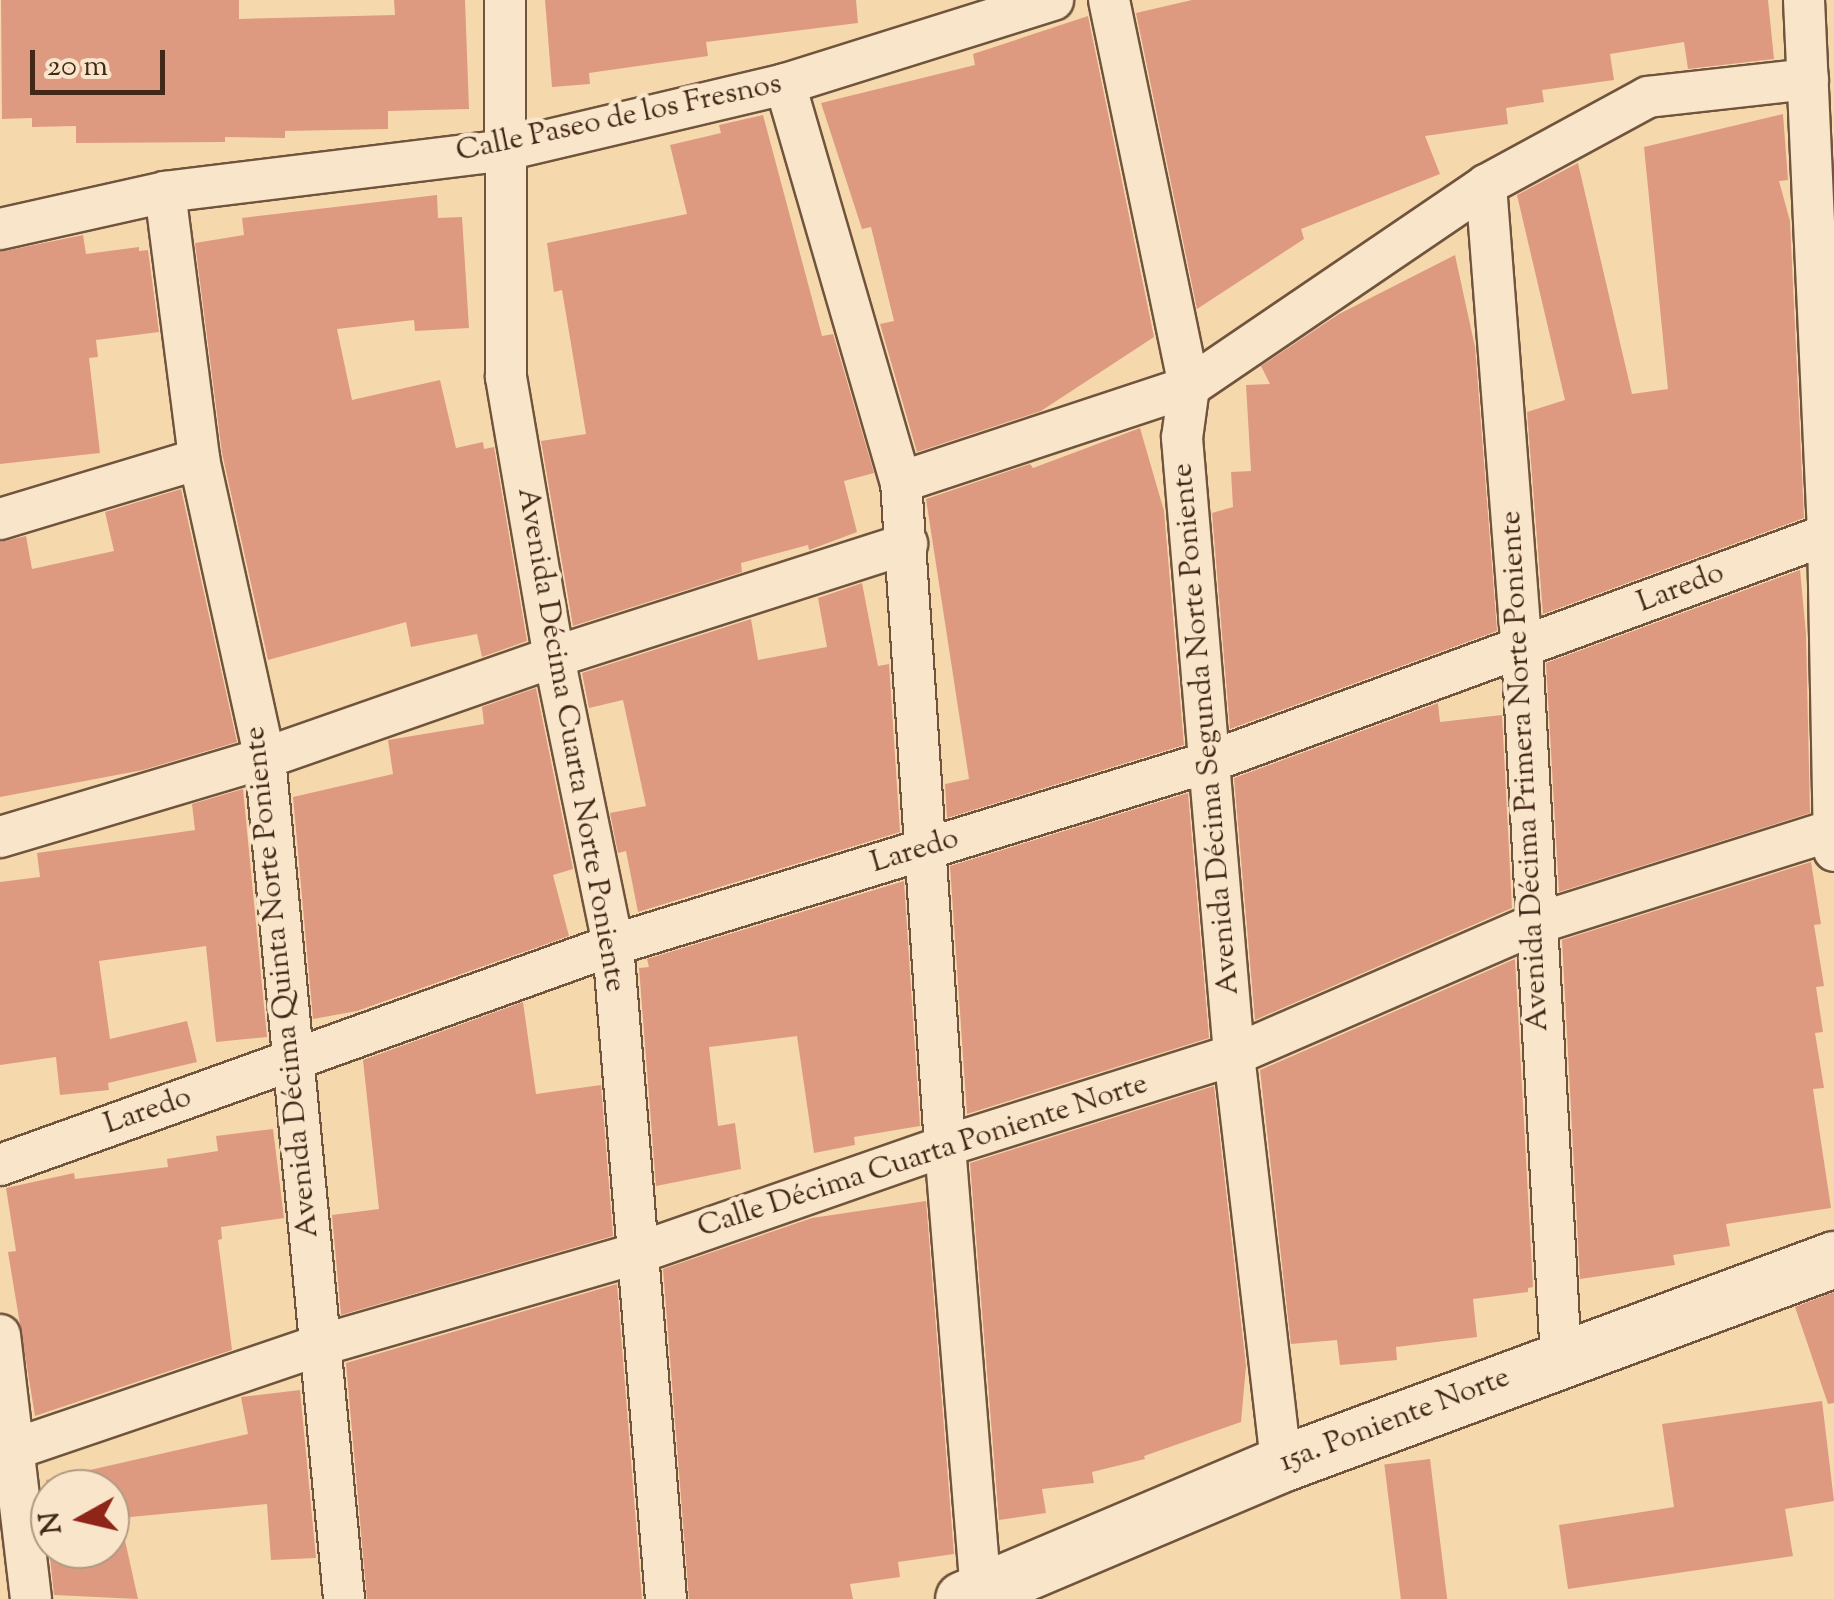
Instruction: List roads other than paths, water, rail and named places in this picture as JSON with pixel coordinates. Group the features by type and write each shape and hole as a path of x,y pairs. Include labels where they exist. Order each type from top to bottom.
{"street":[{"name":"Avenida Décima Cuarta Norte Poniente","path":"505,0 506,377 554,657 613,945 635,1254 666,1599"},
{"name":"Calle Paseo de los Fresnos","path":"0,229 165,192 506,150 785,84 1053,0"},
{"name":"Avenida Décima Segunda Norte Poniente","path":"1109,0 1189,387 1182,438 1234,1055 1281,1464"},
{"path":"1804,0 1831,533 1834,850"},
{"path":"901,482 1189,387 1486,185 1648,97 1808,79"},
{"path":"785,84 901,482 928,848 972,1594"},
{"name":"Avenida Décima Primera Norte Poniente","path":"1486,185 1522,650 1561,1358"},
{"name":"Avenida Décima Quinta Norte Poniente","path":"165,192 199,459 265,758 344,1599"},
{"path":"0,519 199,459"},
{"name":"Laredo","path":"0,1164 613,945 1209,762 1522,650 1831,533"},
{"path":"0,838 265,758 554,657 907,544"},
{"name":"Calle Décima Cuarta Poniente Norte","path":"6,1452 318,1346 635,1254 945,1146 1234,1055 1535,924 1834,830"},
{"name":"15a. Poniente Norte","path":"972,1594 1281,1464 1834,1259"},
{"path":"0,1335 6,1452 30,1599"}]}
